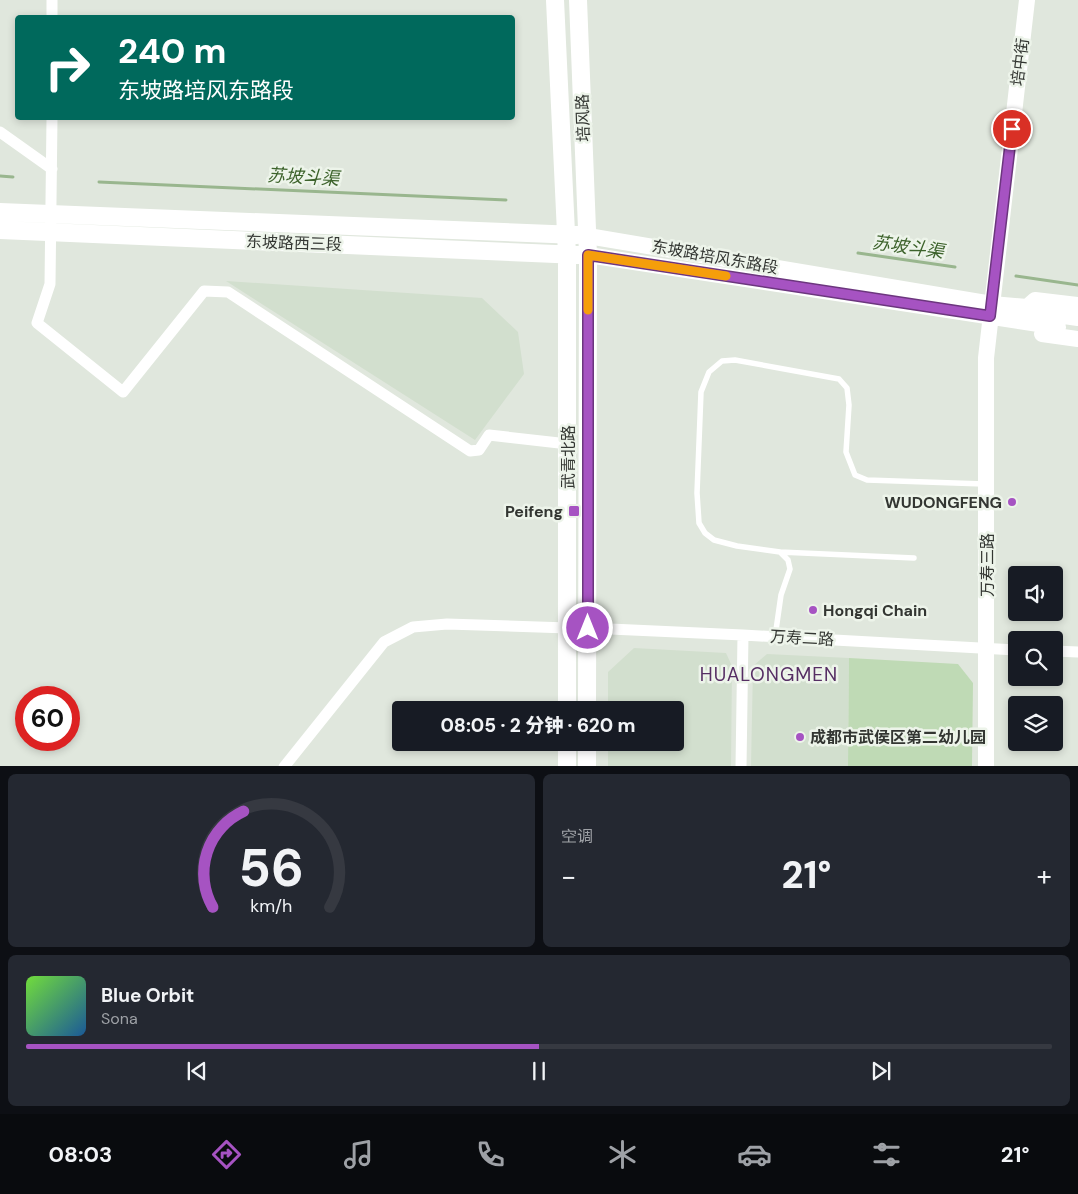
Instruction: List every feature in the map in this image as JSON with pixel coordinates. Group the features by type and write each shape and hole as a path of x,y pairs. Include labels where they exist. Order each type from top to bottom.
{"main road":[{"name":"培风路","path":"555,0 567,235"},
{"name":"培风路","path":"578,0 588,236"},
{"name":"培中街","path":"991,310 1027,0"},
{"name":"东坡路西三段","path":"0,212 588,236"},
{"name":"东坡路西三段","path":"0,230 588,255"},
{"name":"武青北路","path":"567,235 567,701"},
{"name":"武青北路","path":"587,701 588,236"},
{"name":"东坡路培风东路段","path":"588,236 991,310 1011,320 1078,330"},
{"name":"东坡路培风东路段","path":"588,255 991,310 1028,307 1036,312 1078,318"},
{"path":"1028,307 1035,300 1078,305"},
{"name":"万寿三路","path":"986,766 986,358 991,310"},
{"path":"1011,320 1036,333 1078,339"},
{"path":"567,751 567,766"},
{"path":"587,751 587,766"}],"street":[{"path":"52,0 52,15"},
{"path":"52,120 50,284 37,323 123,392 204,291 228,292 470,451 479,450 489,435 568,444"},
{"path":"0,132 52,169"},
{"path":"284,766 384,642 413,627 447,624 568,628"},
{"name":"万寿二路","path":"588,628 1008,650"},
{"path":"741,766 742,635"},
{"path":"1063,651 1078,652"}],"lane":[{"path":"914,558 780,552 737,546 714,540 705,533 699,523 697,493 702,392 710,372 722,361 735,360 839,379 847,388 849,406 846,452 855,475 868,480 986,484"},
{"path":"775,637 780,595 790,569 788,560 780,552"}],"shaded area":[{"path":"226,281 482,298 518,332 524,374 475,440"},
{"path":"634,648 726,653 732,666 731,766 608,766 608,751 684,751 684,701 608,701 608,672"},
{"path":"767,654 849,658 848,766 751,766 753,666"}],"green space":[{"path":"849,658 958,664 973,683 972,766 848,766"}],"waterway":[{"name":"苏坡斗渠","path":"0,176 13,177"},
{"name":"苏坡斗渠","path":"99,182 506,200"},
{"name":"苏坡斗渠","path":"858,253 955,267"},
{"name":"苏坡斗渠","path":"1016,276 1078,285"}],"slow traffic":[{"path":"588,310 588,255 726,276"}],"place":[{"name":"WUDONGFENG","path":"1012,502"},
{"name":"Peifeng","path":"574,511"},
{"name":"Hongqi Chain","path":"813,610"},
{"name":"成都市武侯区第二幼儿园","path":"800,737"}],"district":[{"name":"HUALONGMEN","path":"769,674"}],"route":[{"path":"588,628 588,255 990,316 1012,129"}]}
